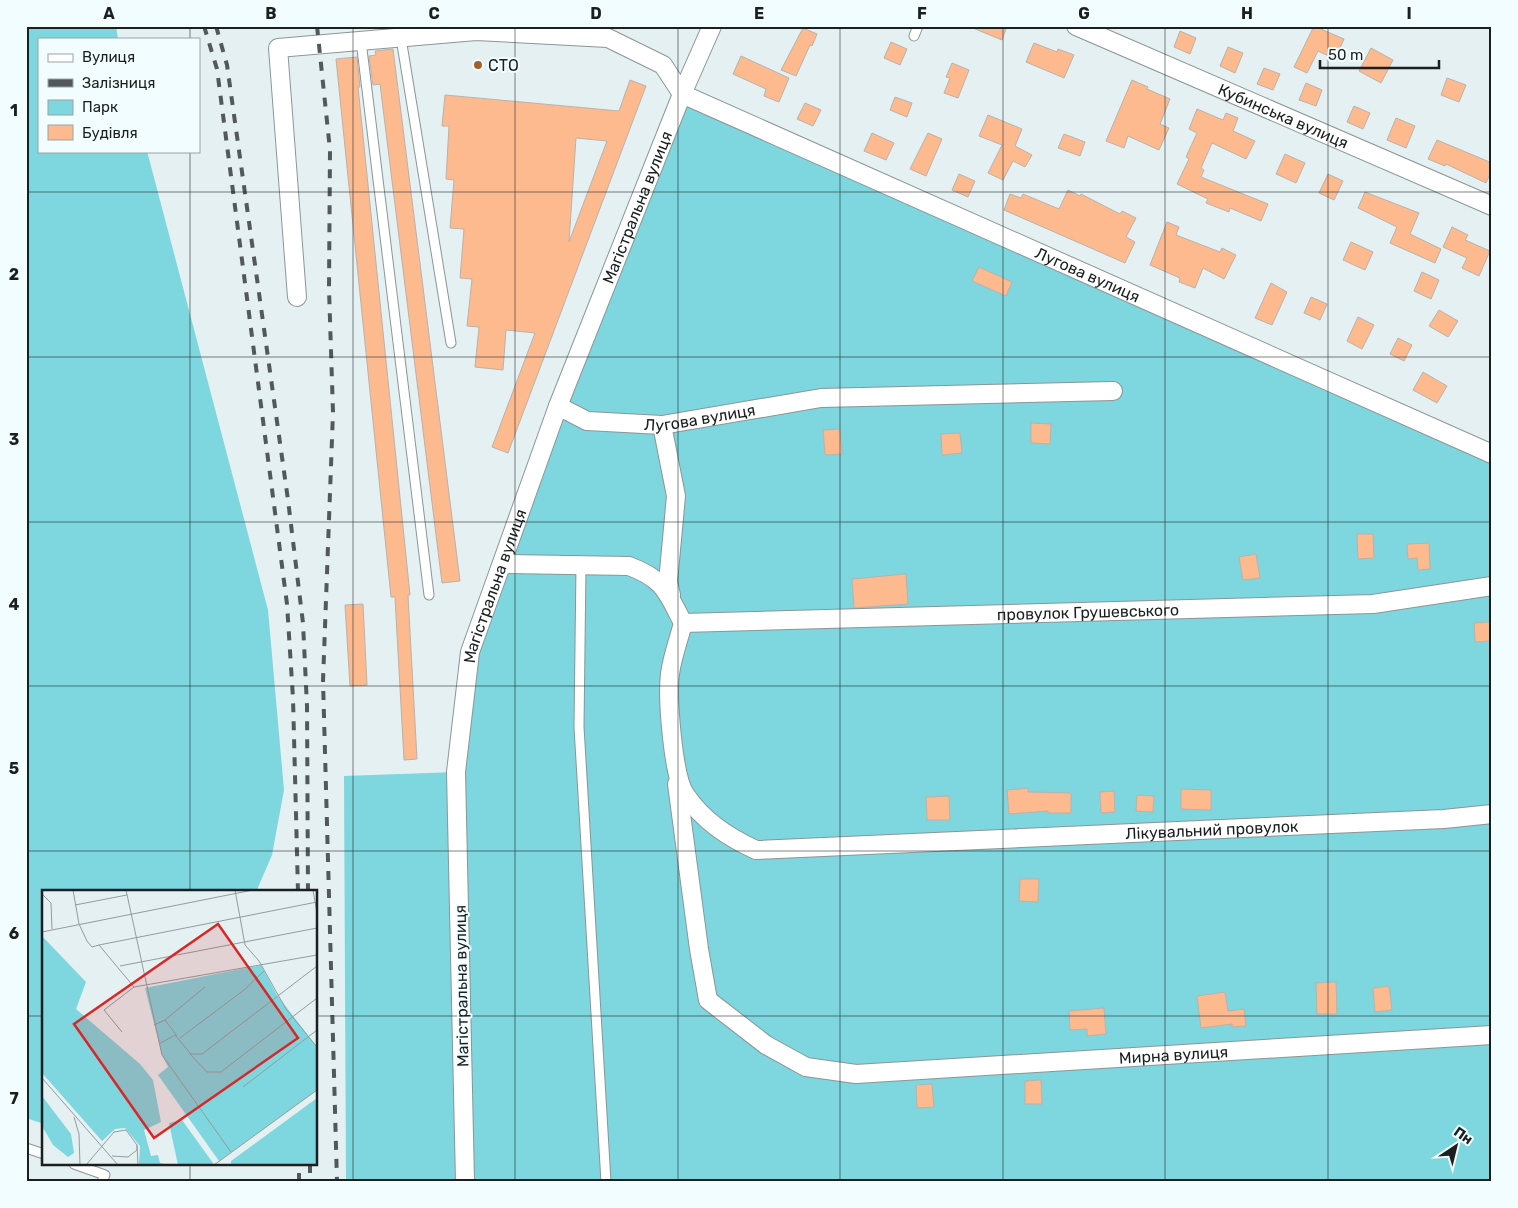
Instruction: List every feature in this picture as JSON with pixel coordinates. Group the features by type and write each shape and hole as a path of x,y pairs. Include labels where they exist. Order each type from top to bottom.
{"street":[{"name":"Магістральна вулиця","path":"465,1182 456,772 470,652 558,406 682,94 712,26"},
{"name":"Кубинська вулиця","path":"1076,26 1492,206"},
{"path":"297,297 278,48 361,41 400,32 608,32 663,65 682,94"},
{"name":"Лугова вулиця","path":"682,94 1492,454"},
{"name":"Лугова вулиця","path":"558,406 587,421 662,425 821,398 1113,391"},
{"path":"662,425 676,496 668,582 671,600"},
{"path":"502,564 629,566 646,572 660,581 683,623 670,674 675,766"},
{"name":"провулок Грушевського","path":"683,623 1373,604 1492,586"},
{"name":"Лікувальний провулок","path":"675,766 684,793 705,817 728,837 756,850 1434,819 1492,814"},
{"name":"Мирна вулиця","path":"675,766 699,949 708,1000 766,1045 806,1067 856,1074 1492,1035"}],"lane":[{"path":"914,36 918,26"},
{"path":"400,32 451,344"},
{"path":"361,41 429,595"},
{"path":"581,565 580,727 606,1182"},
{"path":"26,1148 42,1153"},
{"path":"80,1166 105,1174 102,1182"}],"green space":[{"path":"26,26 116,26 118,38 38,38 38,152 147,152 268,610 284,790 272,855 257,890 42,890 42,1123 26,1118"},
{"path":"682,94 1492,454 1492,1182 346,1182 344,776 456,772 470,652"}],"building":[{"path":"968,26 1007,26 1002,40"},
{"path":"1314,26 1344,39 1335,59 1318,51 1307,73 1294,67"},
{"path":"803,28 817,34 796,76 781,70"},
{"path":"1180,31 1196,38 1190,54 1174,47"},
{"path":"891,42 907,49 900,65 884,58"},
{"path":"1034,43 1057,52 1058,49 1074,55 1064,78 1026,62"},
{"path":"1228,47 1243,53 1235,73 1220,66"},
{"path":"1371,48 1393,60 1381,83 1359,71"},
{"path":"393,49 460,581 442,583 380,84 373,85 369,56 376,55 375,51"},
{"path":"741,56 789,78 779,102 764,96 766,89 733,74"},
{"path":"357,57 360,87 358,87 410,595 408,595 417,759 404,760 395,597 391,597 336,59"},
{"path":"952,63 969,70 958,98 944,93 950,78 946,77"},
{"path":"1264,68 1280,74 1273,90 1257,84"},
{"path":"1447,78 1466,85 1459,102 1441,95"},
{"path":"630,80 646,86 508,453 492,447 535,333 506,330 503,370 475,367 479,327 467,326 472,279 460,278 464,229 450,228 454,180 446,179 449,126 442,126 445,95 619,111","holes":["576,138 607,141 569,242"]},
{"path":"1132,80 1170,99 1160,124 1169,128 1159,150 1128,136 1124,148 1106,141"},
{"path":"1306,83 1322,90 1316,106 1299,100"},
{"path":"895,97 912,103 907,117 890,110"},
{"path":"805,103 821,110 813,126 797,119"},
{"path":"1354,106 1370,113 1363,129 1347,122"},
{"path":"1197,109 1223,120 1226,113 1238,118 1233,131 1255,141 1246,159 1212,143 1201,168 1204,170 1201,177 1268,204 1261,221 1230,208 1229,212 1206,203 1208,199 1177,184 1189,159 1186,157 1197,133 1189,129"},
{"path":"988,115 1022,129 1015,146 1032,155 1025,167 1013,161 1003,180 988,173 1002,145 979,136"},
{"path":"1396,118 1415,126 1406,148 1387,140"},
{"path":"872,133 894,143 886,160 864,151"},
{"path":"928,133 942,139 926,176 910,169"},
{"path":"1064,134 1085,142 1080,156 1058,148"},
{"path":"1437,140 1492,163 1492,170 1486,183 1446,164 1445,166 1428,159"},
{"path":"1285,154 1305,163 1296,183 1276,174"},
{"path":"959,174 975,181 968,197 952,190"},
{"path":"1328,174 1343,181 1334,200 1319,193"},
{"path":"1068,190 1080,196 1081,194 1120,214 1122,211 1136,218 1126,237 1135,242 1125,263 1004,210 1010,194 1021,198 1023,194 1059,209"},
{"path":"1365,192 1419,213 1410,234 1441,249 1435,263 1390,243 1397,227 1358,208"},
{"path":"1167,222 1179,227 1176,235 1220,252 1222,248 1236,255 1224,279 1203,268 1195,288 1179,282 1180,278 1150,265"},
{"path":"1452,227 1468,235 1465,240 1490,251 1479,276 1462,268 1467,258 1443,247"},
{"path":"1351,242 1373,252 1365,270 1343,260"},
{"path":"979,267 1012,282 1006,296 972,281"},
{"path":"1422,272 1439,280 1431,299 1414,291"},
{"path":"1271,283 1287,292 1272,325 1255,318"},
{"path":"1311,297 1327,304 1320,320 1304,313"},
{"path":"1439,310 1458,321 1448,337 1429,326"},
{"path":"1358,317 1374,325 1362,349 1347,341"},
{"path":"1398,338 1412,345 1404,361 1390,354"},
{"path":"1423,372 1447,386 1437,403 1413,390"},
{"path":"1031,423 1051,424 1050,444 1031,443"},
{"path":"840,429 842,454 825,455 823,430"},
{"path":"960,433 962,453 942,455 941,434"},
{"path":"1357,534 1373,534 1374,558 1358,559"},
{"path":"1429,543 1430,569 1418,570 1417,558 1408,559 1407,544"},
{"path":"1256,554 1260,578 1243,580 1239,557"},
{"path":"906,574 908,604 854,608 852,579"},
{"path":"363,604 367,685 350,686 345,605"},
{"path":"1490,622 1491,641 1475,642 1474,623"},
{"path":"1028,788 1028,792 1071,793 1071,813 1048,813 1048,811 1009,814 1007,790"},
{"path":"1181,789 1211,790 1211,810 1181,809"},
{"path":"1114,791 1115,812 1101,813 1100,792"},
{"path":"1137,795 1154,796 1153,812 1136,811"},
{"path":"949,796 950,820 927,820 926,797"},
{"path":"1020,879 1039,879 1038,902 1019,901"},
{"path":"1336,982 1337,1014 1317,1014 1316,983"},
{"path":"1389,986 1392,1010 1375,1012 1373,988"},
{"path":"1225,992 1228,1011 1244,1009 1246,1026 1232,1027 1232,1024 1201,1028 1197,996"},
{"path":"1104,1008 1106,1034 1087,1036 1087,1029 1070,1030 1069,1011"},
{"path":"1041,1080 1042,1104 1025,1104 1025,1081"},
{"path":"932,1084 934,1107 917,1108 916,1085"}],"railway":[{"path":"204,26 217,69 287,604 293,698 298,890"},
{"path":"216,26 227,65 288,500 303,623 307,706 308,890"},
{"path":"317,26 330,150 329,289 333,412 323,681 337,1182"},
{"path":"299,1166 299,1182"},
{"path":"310,1166 310,1182"}],"place":[{"name":"СТО","path":"478,65"}]}
